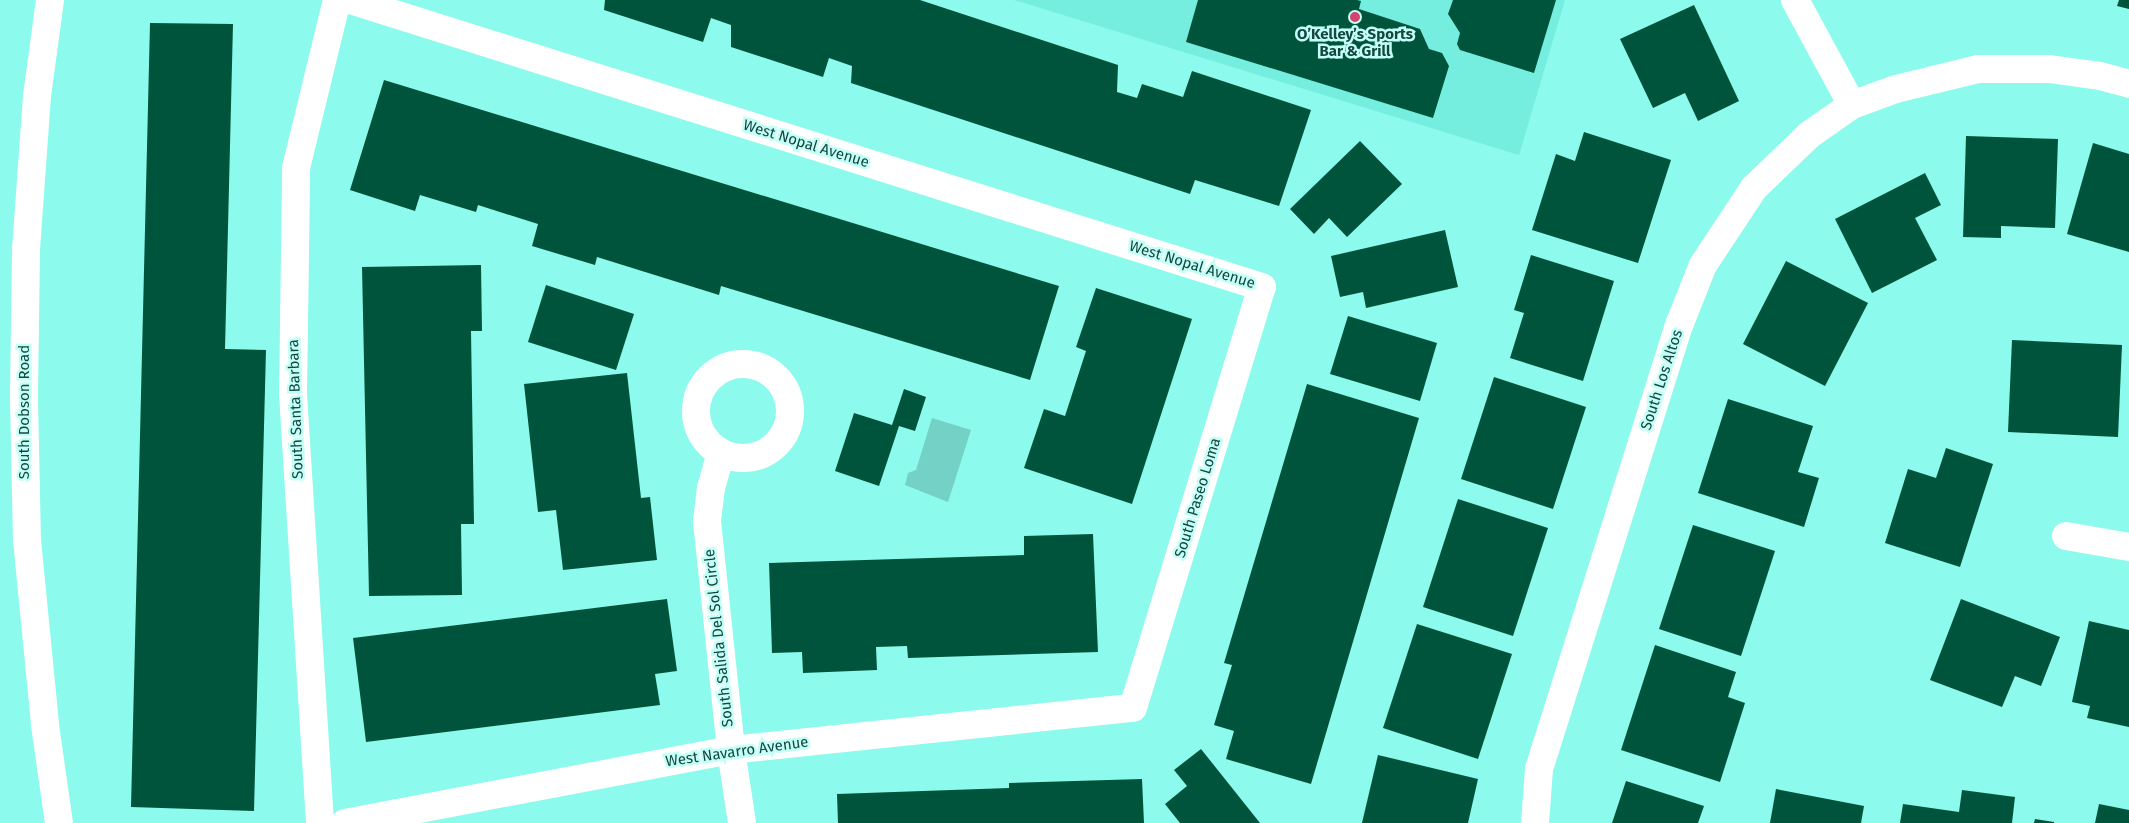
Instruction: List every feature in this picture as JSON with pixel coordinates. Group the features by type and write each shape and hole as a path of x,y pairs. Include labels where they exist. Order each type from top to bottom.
{"street":[{"name":"South Dobson Road","path":"50,0 37,96 28,221 24,399 28,540 45,725 59,823"},
{"name":"South Santa Barbara","path":"320,823 293,395 296,168 337,0"},
{"name":"West Nopal Avenue","path":"350,0 1262,287"},
{"path":"1796,0 1852,105"},
{"name":"South Los Altos","path":"1536,823 1539,769 1680,322 1704,265 1754,188 1809,135 1852,105 1896,89 1978,69 2049,69 2100,76 2129,84"},
{"name":"South Paseo Loma","path":"1134,708 1262,287"},
{"name":"South Salida Del Sol Circle","path":"721,453 711,488 708,521 731,750 742,823"},
{"path":"2066,536 2129,548"},
{"name":"West Navarro Avenue","path":"344,823 731,750 1134,708"}],"shaded area":[{"path":"1014,0 1565,0 1519,155"}],"water":[{"path":"932,418 971,430 948,502 905,485 908,473 916,470"}],"building":[{"path":"605,0 920,0 1118,65 1117,92 1137,98 1142,84 1183,97 1192,71 1311,110 1279,206 1195,180 1190,194 851,83 852,66 829,58 823,77 731,47 731,25 711,18 703,42 604,10"},
{"path":"1198,0 1357,0 1361,1 1359,9 1420,29 1429,49 1442,53 1449,66 1433,118 1186,42"},
{"path":"1453,0 1556,0 1534,73 1460,50 1457,44 1460,33 1448,14"},
{"path":"2119,0 2129,0 2129,9 2117,6"},
{"path":"1694,5 1739,101 1698,121 1685,93 1653,108 1620,39"},
{"path":"150,23 233,24 225,349 266,350 254,811 131,807"},
{"path":"384,80 1059,286 1030,380 721,286 719,295 597,257 595,265 532,246 538,224 478,205 476,212 420,195 415,211 350,190"},
{"path":"1584,132 1671,160 1638,263 1532,230 1556,154 1575,161"},
{"path":"1966,136 2058,139 2055,228 2001,226 2001,238 1963,237"},
{"path":"1360,141 1402,184 1347,237 1329,218 1314,234 1290,209"},
{"path":"2093,143 2129,154 2129,252 2067,234"},
{"path":"1925,173 1941,205 1915,218 1937,260 1872,293 1835,219"},
{"path":"1445,230 1458,287 1366,308 1363,292 1340,297 1331,256"},
{"path":"1531,255 1614,281 1583,381 1510,358 1524,313 1514,310"},
{"path":"1786,261 1868,303 1825,386 1743,344"},
{"path":"481,265 482,331 471,331 474,524 461,524 462,595 369,596 362,267"},
{"path":"546,285 634,314 616,370 528,342"},
{"path":"1096,288 1192,319 1132,504 1024,468 1044,409 1065,416 1086,351 1076,347"},
{"path":"1348,316 1437,343 1420,401 1330,374"},
{"path":"2012,340 2122,345 2118,437 2008,432"},
{"path":"627,373 641,498 650,497 657,560 563,570 556,510 538,512 524,384"},
{"path":"1494,377 1586,407 1553,509 1461,479"},
{"path":"1307,384 1419,418 1311,784 1226,759 1234,731 1214,725 1232,665 1224,663"},
{"path":"904,389 926,397 915,431 899,426 879,486 835,471 854,413 892,425"},
{"path":"1728,399 1813,426 1798,472 1819,478 1804,527 1698,493"},
{"path":"1946,448 1993,464 1960,567 1885,543 1908,469 1936,478"},
{"path":"1458,499 1548,528 1513,636 1423,607"},
{"path":"1693,525 1775,551 1741,656 1659,629"},
{"path":"1093,534 1098,652 908,658 907,646 876,647 877,670 803,673 802,652 772,653 769,563 1024,555 1024,536"},
{"path":"667,599 677,671 655,674 660,705 366,742 353,638"},
{"path":"1961,599 2060,637 2041,686 2015,676 2002,707 1930,680"},
{"path":"2089,621 2129,630 2129,727 2087,718 2090,706 2072,702"},
{"path":"1417,624 1512,654 1478,759 1383,728"},
{"path":"1655,645 1736,672 1728,697 1745,703 1720,782 1621,750"},
{"path":"1201,749 1260,823 1180,823 1165,804 1187,786 1174,770"},
{"path":"1378,755 1478,779 1468,823 1362,823"},
{"path":"1142,779 1144,823 838,823 837,794 1009,788 1009,783"},
{"path":"1626,781 1704,806 1698,823 1612,823"},
{"path":"1776,789 1864,806 1861,823 1770,823"},
{"path":"1962,790 2015,797 2012,823 1900,823 1903,804 1959,812"},
{"path":"2099,804 2129,810 2129,823 2095,823"},
{"path":"2035,819 2054,822 2054,823 2034,823"}],"place":[{"name":"O’Kelley’s Sports Bar & Grill","path":"1355,17"}]}
